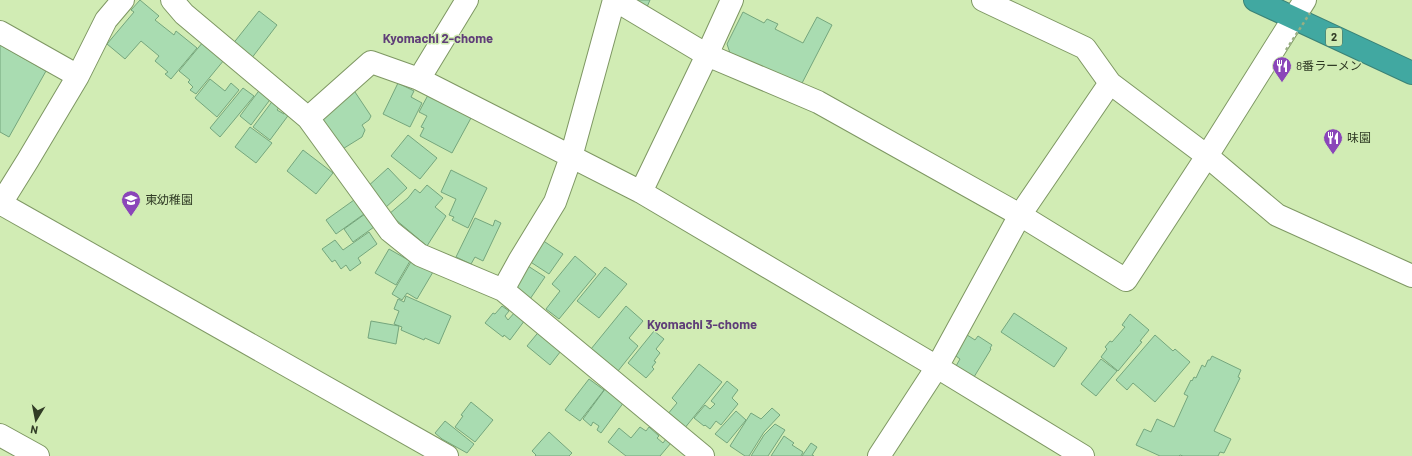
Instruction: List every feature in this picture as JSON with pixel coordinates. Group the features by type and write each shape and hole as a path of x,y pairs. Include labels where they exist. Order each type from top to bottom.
{"highway":[{"name":"2","path":"1255,0 1303,10 1412,73"}],"street":[{"path":"123,0 106,20 78,76 0,204 447,456"},
{"path":"172,0 184,14 308,118 390,231 420,255 503,290 703,456"},
{"path":"419,79 467,0"},
{"path":"503,290 555,202 571,157 615,0 707,55 818,102 1020,215 1126,280 1303,10"},
{"path":"641,192 732,0"},
{"path":"983,0 1085,48 1110,83 1207,156 1277,215 1412,276"},
{"path":"0,32 78,76"},
{"path":"308,118 371,62 419,79 641,192 937,367 1083,456"},
{"path":"887,453 937,367 1020,215 1110,83"},
{"path":"0,435 38,456"}],"path":[{"path":"1286,50 1303,10"}],"building":[{"path":"140,0 159,16 155,20 174,35 176,31 197,48 171,79 165,74 168,72 155,61 159,56 141,41 125,59 107,44 134,12 131,10"},
{"path":"631,0 650,0 647,7"},
{"path":"259,11 277,25 251,59 232,45"},
{"path":"743,12 764,23 767,19 778,24 775,29 803,43 817,17 832,25 799,89 730,53 727,44"},
{"path":"203,42 224,60 196,94 190,90 193,87 188,82 190,80 179,71"},
{"path":"0,45 46,71 9,137 0,132"},
{"path":"210,79 225,91 231,83 239,90 217,117 195,98"},
{"path":"398,83 414,91 411,97 422,103 410,127 383,114"},
{"path":"243,88 254,96 220,137 210,128"},
{"path":"261,88 272,97 251,125 240,116"},
{"path":"353,89 371,116 369,120 362,125 365,130 362,137 341,150 322,120"},
{"path":"428,95 471,118 452,153 420,136 424,128 421,127 427,116 419,112"},
{"path":"274,99 281,105 277,110 284,114 286,111 290,113 270,140 253,127"},
{"path":"250,127 272,143 256,163 235,147"},
{"path":"408,135 437,158 420,179 391,156"},
{"path":"303,150 333,173 316,194 287,171"},
{"path":"388,168 407,188 385,208 366,188"},
{"path":"451,170 487,188 468,228 452,220 454,217 449,215 456,199 441,192"},
{"path":"427,185 443,198 435,207 446,216 427,246 389,214 408,198 415,189 420,193"},
{"path":"354,200 364,214 336,234 326,220"},
{"path":"365,214 374,227 353,242 344,229"},
{"path":"475,218 493,226 495,220 501,223 483,261 475,257 471,264 456,257"},
{"path":"369,232 377,244 358,258 361,263 350,271 346,265 341,269 335,260 332,262 322,249 335,240 343,250"},
{"path":"542,240 563,254 549,274 529,261"},
{"path":"389,249 410,261 396,285 375,273"},
{"path":"575,256 596,274 559,319 546,309 560,291 552,284"},
{"path":"412,260 433,272 417,299 407,293 402,300 392,294"},
{"path":"528,266 545,277 530,299 513,289"},
{"path":"605,267 627,284 599,318 577,301"},
{"path":"406,296 451,316 439,344 425,338 424,340 401,330 402,327 394,324 399,311 394,309 398,299 404,302"},
{"path":"502,306 509,311 505,316 508,320 515,312 525,320 510,340 504,335 503,337 485,323 493,313 495,314"},
{"path":"626,306 643,321 629,338 638,346 618,371 591,349"},
{"path":"1014,313 1067,348 1054,367 1001,332"},
{"path":"1130,314 1149,330 1140,341 1142,342 1118,371 1101,357 1107,349 1105,347 1110,341 1112,342 1125,327 1122,325"},
{"path":"371,321 399,326 396,344 368,338"},
{"path":"541,329 564,347 550,365 527,346"},
{"path":"654,331 664,339 656,349 660,353 654,361 656,362 652,367 654,369 646,378 628,363"},
{"path":"964,333 975,340 978,336 992,345 974,377 956,366 960,359 952,353"},
{"path":"1155,335 1173,351 1175,349 1190,362 1155,402 1133,383 1127,390 1116,380"},
{"path":"1212,356 1241,370 1238,377 1240,378 1214,431 1231,439 1224,453 1220,452 1218,456 1160,456 1136,445 1144,429 1151,432 1157,419 1174,427 1188,396 1184,394 1191,380 1192,381 1194,377 1196,378 1202,365 1205,367 1208,360 1210,360"},
{"path":"1101,359 1117,371 1096,396 1081,384"},
{"path":"699,364 722,382 684,429 667,415 677,403 672,398"},
{"path":"589,379 604,390 580,421 565,410"},
{"path":"727,381 738,390 732,398 738,404 721,425 716,421 710,429 694,418 705,405 710,409 715,404 711,401"},
{"path":"608,385 624,402 601,433 597,430 599,426 593,422 591,426 583,419"},
{"path":"471,402 493,420 475,442 455,427 463,416 461,415"},
{"path":"772,408 780,415 764,432 749,456 745,456 730,446 751,413 761,419"},
{"path":"736,411 746,420 727,443 715,434"},
{"path":"445,421 474,444 467,453 442,439 435,433"},
{"path":"775,424 785,430 768,456 751,456 764,435"},
{"path":"640,427 646,431 649,427 659,436 657,438 663,443 666,439 671,443 660,456 626,456 608,442 619,428 631,438"},
{"path":"549,432 572,453 569,456 535,456 536,455 532,451"},
{"path":"784,436 794,443 792,445 803,452 801,456 771,456"},
{"path":"811,443 817,447 812,455 814,456 802,456"}],"place":[{"name":"8番ラーメン","path":"1282,83"},
{"name":"味園","path":"1333,155"},
{"name":"東幼稚園","path":"131,217"}],"district":[{"name":"Kyomachi 2-chome","path":"438,38"},
{"name":"Kyomachi 3-chome","path":"702,324"}]}
